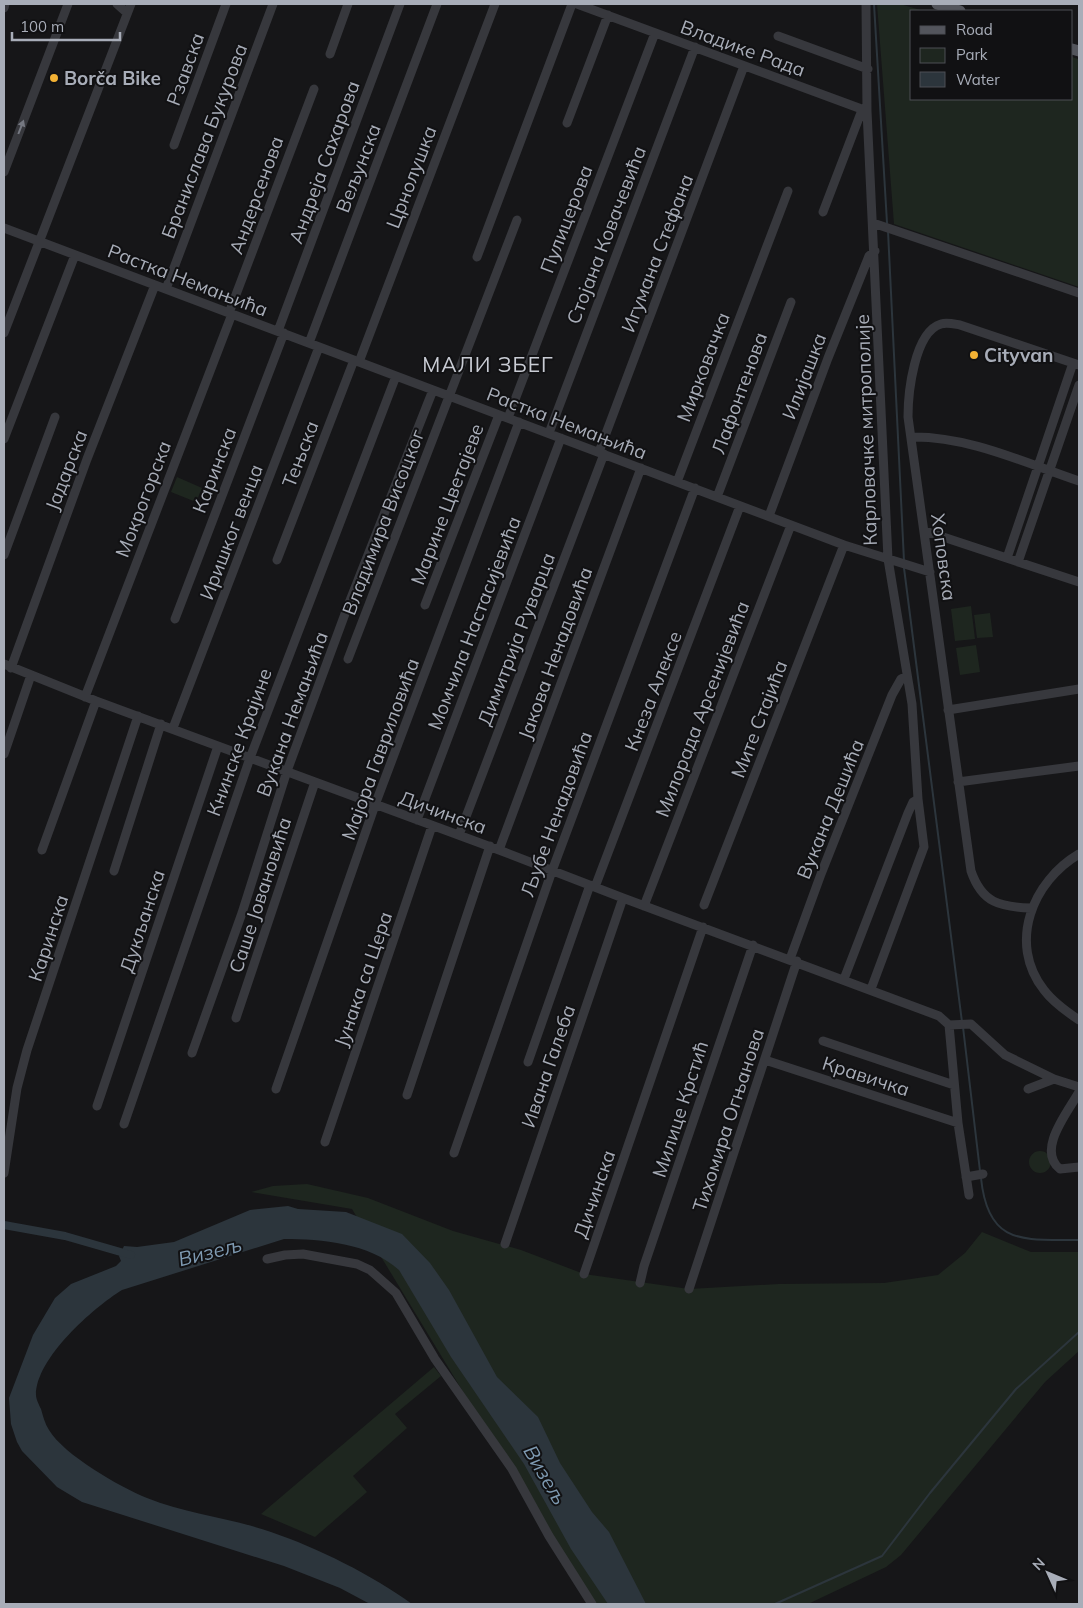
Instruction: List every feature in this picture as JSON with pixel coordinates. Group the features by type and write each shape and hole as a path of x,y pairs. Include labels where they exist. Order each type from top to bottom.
{"main road":[{"path":"937,4 957,10"}],"street":[{"path":"4,8 5,4"},
{"path":"4,172 68,4"},
{"path":"117,4 127,13"},
{"path":"4,334 132,4"},
{"name":"Рзавска","path":"174,145 226,4"},
{"name":"Бранислава Букурова","path":"166,289 273,4"},
{"path":"330,54 348,4"},
{"name":"Андреја Сахарова","path":"281,332 400,4"},
{"name":"Вељунска","path":"309,343 437,4"},
{"name":"Црнолушка","path":"357,361 494,4"},
{"path":"477,257 572,4"},
{"name":"Владике Рада","path":"577,4 864,111"},
{"name":"Карловачке митрополије","path":"866,4 868,69 864,111 875,251 888,559 912,704 923,853 871,989"},
{"path":"567,123 608,15"},
{"name":"Пулицерова","path":"504,416 655,33"},
{"path":"778,36 868,69"},
{"name":"Стојана Ковачевића","path":"548,433 694,48"},
{"name":"Игумана Стефана","path":"601,453 744,66"},
{"name":"Андерсенова","path":"231,314 314,88"},
{"path":"822,212 864,111"},
{"name":"Мирковачка","path":"677,482 788,191"},
{"name":"Владимира Висоцког","path":"348,659 517,220"},
{"path":"873,224 1079,293"},
{"name":"Растка Немањића","path":"4,228 791,525 926,571"},
{"name":"Илијашка","path":"769,516 828,358 869,256 875,251"},
{"path":"4,438 76,255"},
{"name":"Јадарска","path":"7,666 155,285"},
{"name":"Лафонтенова","path":"718,497 791,302"},
{"name":"Мокрогорска","path":"85,697 231,314"},
{"name":"Хоповска","path":"1031,908 999,904 986,897 979,889 971,871 926,571 925,531 911,437 908,396 915,364 928,334 940,324 960,325 1076,364"},
{"name":"Каринска","path":"175,619 281,332"},
{"name":"Иришког венца","path":"173,728 319,347"},
{"name":"Тењска","path":"277,560 357,361"},
{"path":"1007,558 1076,364"},
{"name":"Книнске Крајине","path":"124,1124 250,758 396,376"},
{"path":"1018,562 1079,385"},
{"name":"Вукана Немањића","path":"192,1054 242,913 288,771 353,594 433,390"},
{"name":"Марине Цветајеве","path":"425,605 504,416"},
{"path":"4,555 55,417"},
{"name":"Мајора Гавриловића","path":"276,1088 375,805 519,422"},
{"path":"911,437 952,439 1079,481"},
{"name":"Момчила Настасијевића","path":"417,820 561,438"},
{"name":"Димитрија Руварца","path":"459,835 601,453"},
{"name":"Јакова Ненадовића","path":"499,850 641,468"},
{"name":"Љубе Ненадовића","path":"454,1153 552,871 695,488"},
{"name":"Кнеза Алексе","path":"593,886 740,506"},
{"name":"Милорада Арсенијевића","path":"644,906 791,525"},
{"path":"925,531 1079,582"},
{"name":"Мите Стајића","path":"704,905 844,544"},
{"name":"Дичинска","path":"7,666 85,697 490,846 644,906 871,989 950,1023"},
{"path":"4,754 31,676"},
{"name":"Вукана Дешића","path":"793,960 821,874 892,696 901,680 907,676"},
{"path":"948,710 1079,689"},
{"path":"42,850 96,701"},
{"name":"Каринска","path":"4,1173 16,1088 27,1050 138,716"},
{"path":"114,871 161,724"},
{"name":"Дукљанска","path":"97,1106 218,746"},
{"path":"958,782 1079,766"},
{"name":"Саше Јовановића","path":"236,1018 315,782"},
{"path":"844,979 908,813 913,802 918,799"},
{"name":"Јунака са Цера","path":"325,1142 432,826"},
{"path":"408,1095 490,846"},
{"path":"1079,854 1056,871 1039,892 1031,908 1027,943 1035,975 1049,996 1079,1020"},
{"path":"528,1062 593,886"},
{"name":"Ивана Галеба","path":"505,1244 623,898"},
{"name":"Дичинска","path":"584,1274 703,927"},
{"name":"Милице Крстић","path":"640,1283 644,1266 753,946"},
{"name":"Тихомира Огњанова","path":"689,1289 765,1060 793,960"},
{"path":"969,1195 958,1123 950,1023 967,1023 1005,1055 1054,1080 1079,1087"},
{"path":"823,1040 954,1086"},
{"name":"Кравичка","path":"765,1060 958,1123"},
{"path":"1028,1088 1054,1080"},
{"path":"1079,1092 1054,1139 1051,1151 1053,1161 1060,1169 1079,1167"},
{"path":"966,1177 979,1175"},
{"path":"267,1259 285,1255 304,1254 357,1264 375,1274 396,1294 403,1302 435,1359 512,1469 548,1534 592,1604"}],"green space":[{"path":"877,4 900,4 921,10 910,10 910,100 1073,100 1073,57 1078,59 1079,287 894,224"},
{"path":"177,477 202,488 196,502 171,492"},
{"path":"971,606 975,639 955,641 951,609"},
{"path":"990,613 993,637 977,638 974,615"},
{"path":"976,645 980,672 960,675 956,648"},
{"path":"1040,1151 1050,1158 1051,1162 1044,1172 1040,1173 1030,1166 1029,1162 1036,1152"},
{"path":"307,1184 368,1198 453,1231 521,1250 584,1274 689,1289 779,1284 884,1283 938,1275 965,1253 982,1232 1031,1252 1079,1252 1079,1351 1045,1382 901,1555 886,1567 808,1604 592,1604 352,1209 251,1192 273,1186"},
{"path":"434,1367 441,1376 395,1414 407,1428 353,1476 367,1492 315,1537 261,1514"}],"water":[{"name":"Визељ","path":"288,1206 298,1209 346,1212 402,1234 430,1263 449,1290 497,1377 538,1417 560,1463 592,1512 609,1532 646,1604 608,1604 571,1549 524,1464 451,1357 399,1270 374,1254 344,1244 284,1239 122,1290 96,1309 68,1335 45,1366 39,1381 36,1397 46,1425 56,1440 79,1460 122,1486 162,1503 256,1527 289,1538 344,1563 412,1604 370,1604 340,1588 284,1566 82,1502 57,1487 22,1451 11,1424 9,1398 33,1335 55,1298 71,1284 116,1266 121,1261 119,1256 124,1246 137,1247 174,1242 250,1210"}],"waterway":[{"path":"874,4 887,223"},
{"path":"888,231 904,561"},
{"path":"904,568 962,1022"},
{"path":"963,1027 980,1171"},
{"path":"981,1178 985,1200 992,1217 1001,1228 1012,1235 1041,1240 1079,1240"},
{"path":"4,1225 65,1236 131,1255"},
{"path":"775,1604 882,1556 930,1493 1016,1389 1079,1332"}],"place":[{"name":"Borča Bike","path":"54,78"},
{"name":"Cityvan","path":"974,355"}],"district":[{"name":"МАЛИ ЗБЕГ","path":"488,365"}]}
